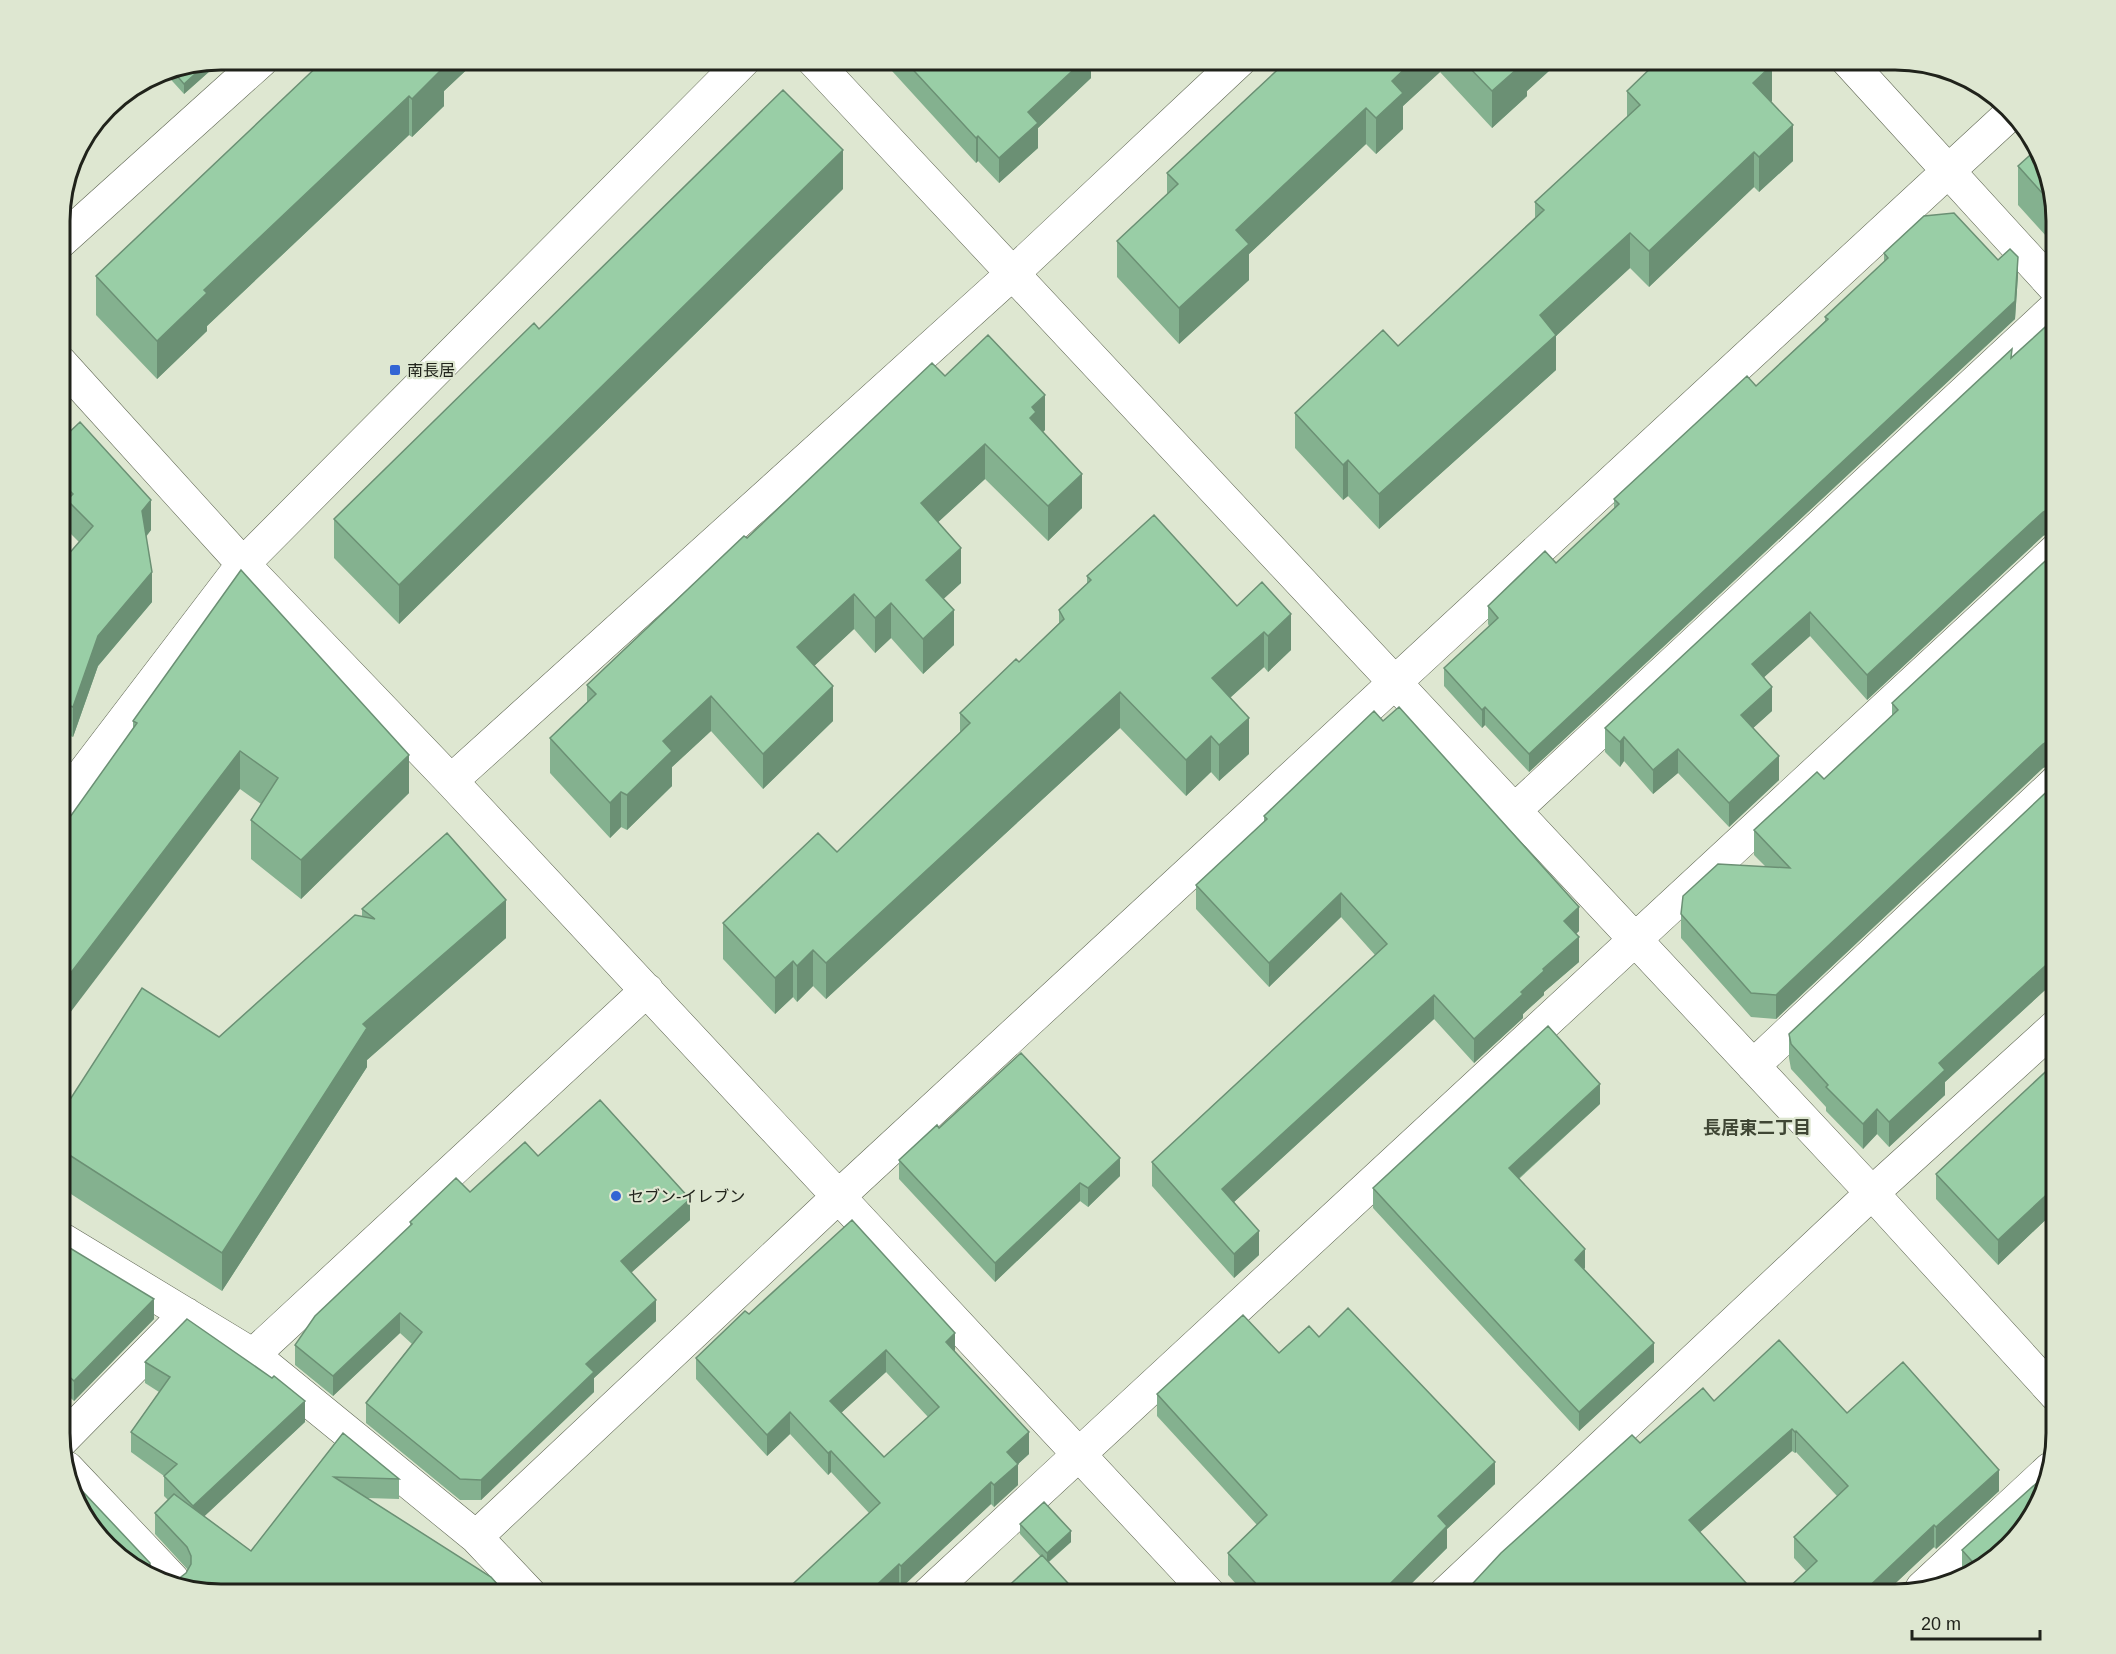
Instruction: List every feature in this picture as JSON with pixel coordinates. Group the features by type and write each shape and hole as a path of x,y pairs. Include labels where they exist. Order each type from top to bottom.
{"street":[{"path":"71,232 251,70"},
{"path":"71,790 243,564 734,70"},
{"path":"822,70 1754,1066 2046,1384"},
{"path":"451,781 1012,274 1229,70"},
{"path":"1856,70 2046,278"},
{"path":"476,1537 839,1196 2005,119"},
{"path":"1515,810 2046,316"},
{"path":"71,374 243,564 451,781 1200,1584"},
{"path":"939,1584 2046,559"},
{"path":"1754,1066 2046,791"},
{"path":"253,1355 647,990"},
{"path":"1455,1584 1872,1194 2046,1035"},
{"path":"71,1245 253,1355 476,1537 521,1584"},
{"path":"71,1431 186,1314"},
{"path":"79,1481 166,1572"},
{"path":"1933,1578 2037,1481"}],"building":[{"path":"313,70 441,70 412,99 409,96 204,290 207,293 157,341 96,276"},
{"path":"913,70 1073,70 1028,112 1038,123 999,158 978,136 976,138"},
{"path":"1277,70 1404,70 1392,81 1403,93 1376,118 1366,108 1236,230 1249,244 1179,308 1117,241 1178,184 1167,173"},
{"path":"1472,70 1516,70 1492,91"},
{"path":"1649,70 1767,70 1753,83 1793,125 1759,157 1754,152 1649,251 1630,233 1540,315 1556,335 1379,494 1348,460 1343,465 1295,413 1383,330 1398,346 1544,210 1535,202 1640,105 1627,91"},
{"path":"196,73 184,84 178,77"},
{"path":"783,90 843,150 399,585 334,519 534,323 539,329"},
{"path":"2030,155 2043,194 2018,166"},
{"path":"1954,213 1998,260 2010,249 2018,257 2015,301 1529,754 1485,707 1482,710 1444,668 1498,618 1488,606 1545,551 1556,563 1619,504 1614,499 1747,376 1756,386 1828,319 1825,317 1888,258 1884,253 1924,216"},
{"path":"2046,326 2046,510 1867,675 1810,612 1752,664 1772,687 1741,715 1779,756 1729,803 1678,749 1653,770 1624,737 1620,742 1605,728 2012,349 2011,358"},
{"path":"988,335 1045,395 1032,407 1036,412 1030,418 1082,474 1048,506 985,444 921,503 961,548 926,580 954,610 923,639 891,603 875,618 854,594 797,647 833,686 763,754 711,696 663,741 672,751 627,795 621,792 610,803 550,738 596,694 587,685 744,536 747,538 932,363 945,376"},
{"path":"80,422 151,500 142,511 152,572 98,636 73,707 71,706 71,551 93,526 71,504 73,494 71,492 71,431"},
{"path":"1154,515 1237,606 1262,582 1291,614 1268,636 1264,632 1212,678 1249,718 1219,745 1211,736 1186,760 1120,692 826,963 813,950 797,966 793,961 775,978 723,923 818,833 837,852 970,723 960,713 1016,659 1019,662 1064,619 1059,610 1091,580 1087,576"},
{"path":"2046,560 2046,742 1776,995 1751,993 1681,914 1683,896 1718,864 1790,868 1754,830 1817,772 1824,779 1898,710 1892,703"},
{"path":"241,570 409,755 301,860 251,820 278,778 240,751 71,973 71,816 137,723 133,721"},
{"path":"1399,707 1579,907 1564,921 1579,937 1543,969 1544,971 1521,992 1523,994 1474,1039 1434,995 1222,1189 1259,1231 1234,1254 1152,1162 1387,944 1341,893 1269,963 1196,885 1267,819 1264,816 1374,711 1383,721"},
{"path":"2046,792 2046,965 1939,1063 1945,1070 1889,1122 1877,1109 1863,1124 1826,1087 1828,1085 1791,1044 1789,1034"},
{"path":"447,833 506,900 363,1024 367,1028 222,1253 71,1156 71,1098 142,988 219,1037 355,915 375,919 362,909"},
{"path":"1548,1026 1600,1084 1509,1168 1585,1249 1575,1260 1654,1343 1579,1412 1373,1188"},
{"path":"1021,1053 1120,1158 1088,1188 1080,1183 995,1263 899,1160 937,1125 939,1128"},
{"path":"2046,1071 2046,1195 1998,1240 1936,1174"},
{"path":"600,1100 690,1199 621,1261 656,1300 586,1364 594,1372 481,1480 460,1479 366,1403 422,1332 400,1313 333,1376 295,1345 315,1316 412,1224 410,1222 456,1178 470,1192 525,1142 538,1156"},
{"path":"852,1220 955,1333 946,1342 1029,1432 1007,1452 1018,1464 994,1485 991,1482 901,1566 899,1564 878,1584 793,1584 880,1503 831,1451 828,1453 790,1412 767,1435 696,1358 745,1311 749,1314","holes":["886,1350 939,1407 884,1457 830,1401"]},
{"path":"71,1249 154,1299 74,1381 71,1378"},
{"path":"1348,1308 1495,1462 1438,1516 1447,1526 1390,1584 1256,1584 1228,1553 1267,1515 1157,1394 1243,1315 1279,1353 1309,1326 1319,1337"},
{"path":"187,1319 272,1378 274,1376 305,1401 193,1506 164,1476 177,1464 131,1432 170,1377 145,1362"},
{"path":"1779,1340 1847,1413 1903,1362 1999,1470 1936,1527 1934,1525 1872,1584 1793,1584 1817,1561 1794,1537 1848,1486 1792,1429 1689,1520 1747,1584 1472,1584 1501,1553 1632,1435 1640,1443 1703,1388 1714,1401"},
{"path":"343,1433 399,1479 334,1477 491,1577 497,1584 222,1584 202,1582 180,1577 191,1564 191,1556 187,1547 155,1513 174,1494 251,1551"},
{"path":"2036,1483 2025,1508 2001,1539 1972,1561 1962,1550"},
{"path":"83,1492 150,1565 138,1558 115,1539 96,1516"},
{"path":"1044,1502 1071,1531 1047,1553 1020,1524"},
{"path":"1042,1555 1069,1584 1011,1584"}],"place":[{"name":"南長居","path":"395,370"},
{"name":"セブン-イレブン","path":"616,1196"}],"district":[{"name":"長居東二丁目","path":"1757,1128"}]}
